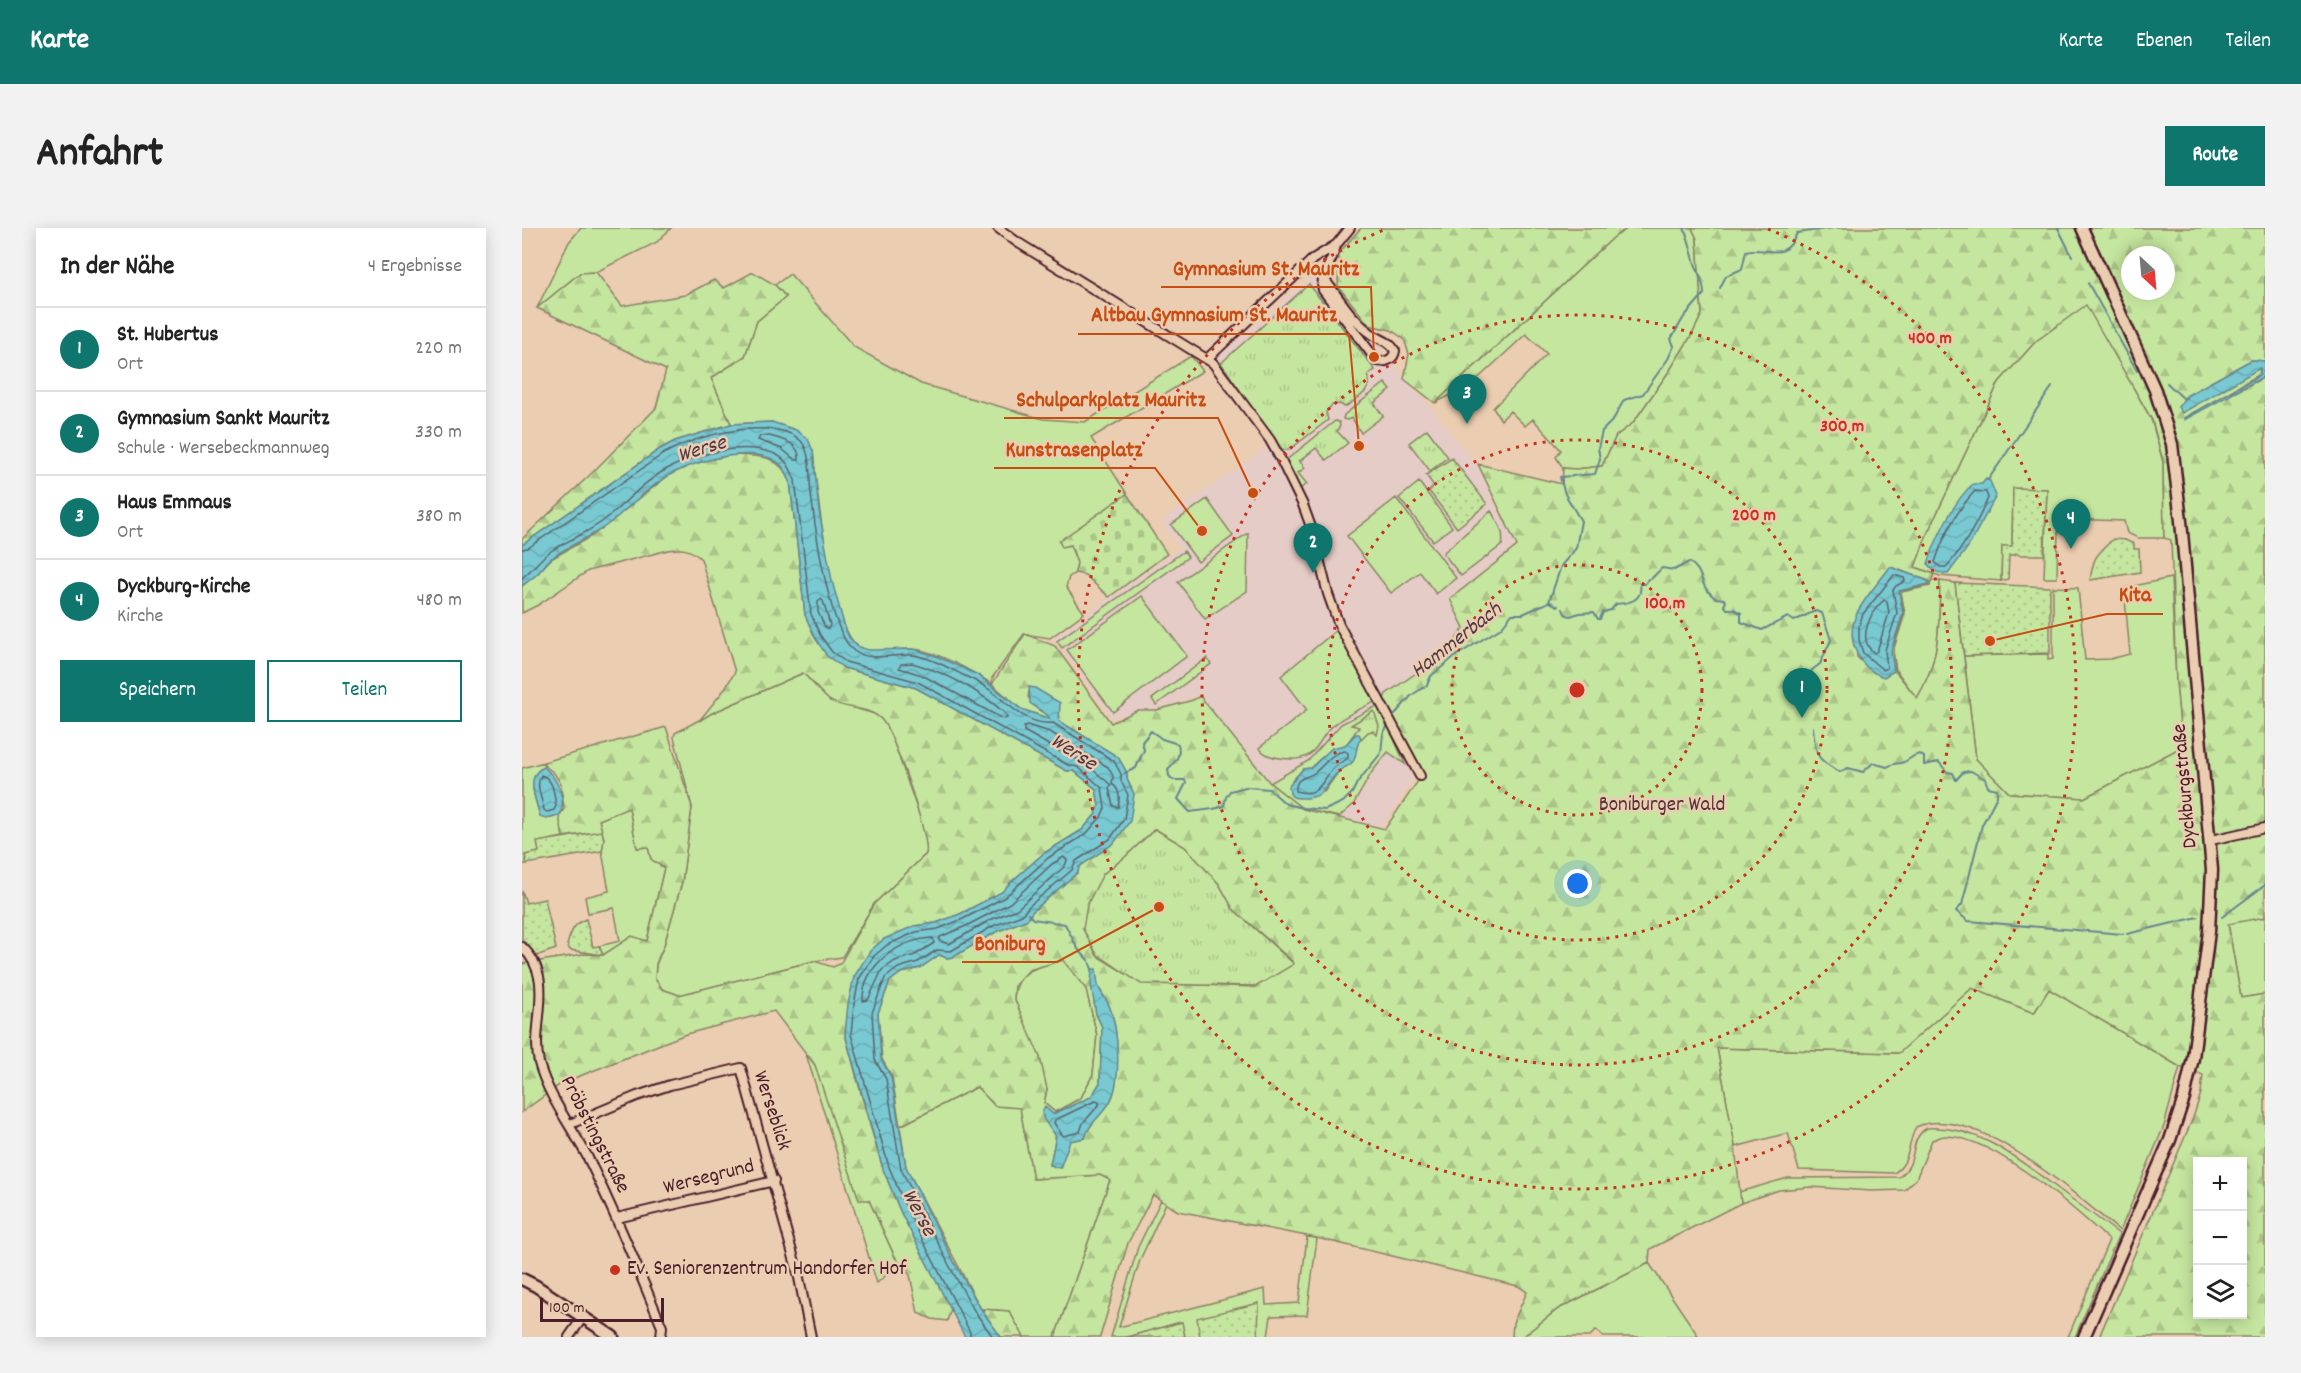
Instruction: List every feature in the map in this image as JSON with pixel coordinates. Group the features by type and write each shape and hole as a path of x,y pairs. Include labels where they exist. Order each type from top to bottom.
{"street":[{"path":"998,228 1210,361 1270,440 1280,458 1305,512 1339,625 1420,776"},
{"path":"1210,361 1313,259 1336,245 1350,228"},
{"name":"Dyckburgstraße","path":"2082,228 2155,390 2172,444 2211,840 2212,877 2209,931 2194,1050 2184,1098 2170,1140 2084,1337"},
{"path":"1324,279 1362,326 1392,345 1395,351 1391,359 1381,362 1374,357 1321,286 1336,245"},
{"path":"2211,840 2265,828"},
{"name":"Pröbstingstraße","path":"522,946 534,961 542,992 536,1040 539,1063 546,1083 570,1124 617,1218 662,1327 662,1337"},
{"name":"Werseblick","path":"570,1124 670,1085 741,1068 798,1273 811,1337"},
{"name":"Wersegrund","path":"617,1218 774,1181"},
{"path":"522,1279 613,1337"},
{"path":"569,1337 583,1317"}],"shaded area":[{"path":"1315,274 1477,465 1516,546 1449,598 1464,628 1447,650 1381,699 1413,780 1382,828 1303,809 1270,783 1199,695 1157,710 1111,717 1054,637 1180,548 1161,521 1275,442 1218,356"}],"green space":[{"path":"581,228 671,228 657,242 596,272 580,273 537,308 569,242"},
{"path":"1361,228 1628,228 1614,237 1435,403 1404,379 1409,354 1404,339 1391,330 1369,325 1338,286 1339,253"},
{"path":"1628,228 1692,228 1697,239 1702,314 1670,370 1633,423 1616,436 1602,466 1563,468 1556,457 1561,450 1533,419 1525,426 1510,411 1501,420 1493,408 1547,354 1526,334 1471,385 1435,403 1614,237"},
{"name":"Boniburger Wald","path":"1692,228 2265,228 2265,361 2251,360 2186,396 2260,367 2260,374 2184,418 2263,378 2265,365 2265,917 2228,924 2241,998 2265,994 2265,1337 2099,1337 2193,1118 2201,1093 2203,1075 2180,1067 2049,989 2034,1013 1972,988 1899,1053 1717,1048 1735,1146 1741,1203 1650,1249 1649,1263 1558,1309 1522,1337 1512,1337 1513,1323 1527,1292 1518,1286 1317,1238 1178,1211 1153,1195 1128,1243 1100,1337 1055,1337 1110,1180 1100,1175 1033,1179 1020,1108 995,1106 977,1087 900,1126 892,1077 882,1059 878,1013 890,981 901,973 920,968 939,955 947,958 953,957 996,932 1028,919 1032,912 1078,872 1079,867 1114,843 1134,794 1127,779 1127,773 1118,757 1059,721 1029,692 1028,697 1037,709 1050,719 1021,709 992,684 1025,634 1055,646 1111,723 1138,710 1157,710 1200,696 1270,783 1303,809 1385,829 1418,781 1383,701 1386,694 1448,651 1464,628 1450,599 1517,546 1478,464 1562,484 1563,468 1602,466 1616,436 1633,423 1670,370 1702,314 1697,239","holes":["2086,305 2152,420 2163,461 2164,538 2171,540 2176,681 2182,747 2084,798 2009,793 1976,759 1955,583 1940,581 1939,627 1935,655 1925,684 1917,698 1895,671 1893,651 1904,614 1901,592 1930,585 1934,574 1915,567 1927,534 1999,382 2036,341","1891,567 1929,581 1928,584 1899,591 1903,614 1891,651 1874,673 1857,657 1858,611","1155,829 1185,847 1219,884 1233,909 1292,961 1255,987 1141,983 1097,956 1083,929 1103,874","1063,960 1086,989 1097,1035 1093,1074 1081,1098 1055,1112 1044,1103 1047,1089 1040,1057 1014,998 1015,985 1029,970","1099,988 1113,1017 1117,1050 1114,1093 1085,1137 1070,1141 1050,1165 1056,1136 1045,1108 1053,1114 1091,1097 1100,1083 1102,1027 1096,1014 1094,1000"]},
{"path":"596,272 622,306 685,295 714,280 724,288 753,272 775,285 786,297 757,321 745,356 711,378 731,424 675,441 660,449 522,545 522,539 656,408 666,370 537,308 580,273"},
{"path":"790,274 854,347 921,384 1043,419 1085,422 1191,356 1203,371 1091,438 1127,494 1060,541 1070,545 1077,563 1075,573 1069,577 1066,587 1084,613 1050,638 1024,634 992,678 992,684 975,673 933,653 913,649 871,651 858,646 849,634 840,614 833,586 813,451 772,422 731,424 711,378 745,356 757,321 786,297 775,285"},
{"path":"1309,284 1375,370 1368,375 1368,386 1359,398 1345,407 1340,404 1332,405 1326,412 1328,420 1289,450 1281,450 1221,363"},
{"path":"2086,304 2151,419 2163,462 2164,538 2138,538 2127,533 2124,521 2067,519 2058,525 2057,578 2044,578 2047,489 2013,489 2012,547 2002,546 2001,581 1940,576 1915,567 1927,534 1999,382 2036,341"},
{"path":"1385,383 1391,390 1374,403 1383,416 1361,433 1352,418 1343,419 1344,415"},
{"path":"1335,421 1339,422 1340,426 1337,431 1348,443 1326,460 1316,448 1300,461 1305,468 1298,473 1307,484 1298,490 1284,462"},
{"path":"1427,429 1448,457 1430,471 1409,443"},
{"path":"731,455 758,456 773,461 780,465 790,481 805,615 844,668 916,688 1067,771 1074,771 1096,789 1099,805 1096,814 1082,830 1044,853 1002,892 960,914 936,923 914,926 854,977 845,1034 866,1112 883,1169 901,1213 951,1309 947,1321 932,1319 918,1313 910,1275 895,1257 869,1200 859,1200 815,1065 774,1011 686,1034 562,1083 522,1112 522,964 584,954 603,955 632,936 647,941 664,868 651,859 648,847 637,848 629,808 599,820 602,831 563,837 559,816 564,809 561,784 554,773 544,765 544,762 666,727 692,807 682,882 664,945 656,964 655,979 662,989 679,995 814,961 833,967 840,964 874,904 926,854 923,829 902,763 887,727 876,715 829,700 803,673 712,713 699,721 735,672 701,559 693,553 682,549 668,550 588,571 538,605 522,613 522,586 551,559 592,536 669,475 698,462"},
{"path":"1452,458 1487,504 1457,528 1429,491 1434,486 1426,475"},
{"path":"1419,482 1452,527 1433,541 1399,498"},
{"path":"2013,488 2047,489 2044,555 2016,553 2009,555 2008,579 2001,581 2002,546 2012,546"},
{"path":"1127,494 1167,554 1109,597 1085,575 1075,573 1077,563 1071,545 1062,547 1059,541"},
{"path":"1396,498 1456,578 1436,594 1420,572 1391,593 1347,536"},
{"path":"1207,499 1233,536 1198,562 1171,525"},
{"path":"1491,511 1502,531 1502,545 1461,576 1443,553"},
{"path":"1248,533 1247,591 1205,619 1178,582"},
{"path":"2113,539 2125,540 2134,544 2134,549 2139,549 2140,572 2090,580 2097,556"},
{"path":"1184,551 1188,557 1062,648 1057,641"},
{"path":"2171,578 2182,747 2084,798 2009,793 1976,759 1964,656 2048,654 2048,660 2053,659 2053,587 2078,588 2085,660 2110,659 2130,654 2124,588"},
{"path":"1931,581 1940,581 1937,641 1931,669 1917,699 1896,670 1893,651 1905,614 1901,592 1930,586"},
{"path":"1955,583 2050,587 2050,653 1964,656"},
{"path":"1142,596 1187,656 1113,712 1067,650"},
{"path":"1339,628 1377,701 1352,713 1331,727 1311,754 1294,759 1266,754 1259,748 1307,710 1281,676"},
{"path":"1207,658 1211,664 1156,705 1152,699"},
{"path":"803,673 830,701 875,714 890,731 925,832 926,854 874,904 842,957 814,961 679,995 662,989 655,979 656,965 682,882 692,807 674,737 675,733 712,713"},
{"path":"1379,705 1405,764 1388,752 1372,772 1353,805 1339,817 1303,809 1270,783 1308,761 1341,724","holes":["1361,738 1357,743 1353,761 1339,771 1324,792 1292,781 1303,769 1311,768 1328,753"]},
{"path":"1374,711 1379,726 1377,735 1373,731 1368,732 1357,743 1355,753 1348,742 1359,727 1351,725"},
{"path":"544,762 544,767 534,776 534,796 540,816 546,818 560,815 563,837 538,842 539,852 525,855 527,864 522,864 522,768"},
{"path":"629,807 637,848 648,847 651,859 664,868 647,941 618,946 603,955 599,946 620,941 614,908 588,913 585,897 609,891 602,851 604,839 599,820"},
{"path":"1155,829 1185,847 1219,884 1233,909 1294,964 1257,986 1141,984 1097,954 1083,929 1087,905 1103,874"},
{"path":"602,831 604,839 602,851 527,864 525,855 539,852 537,842"},
{"path":"522,891 526,903 545,899 556,949 536,956 522,941"},
{"path":"2265,917 2265,994 2241,998 2228,923"},
{"path":"586,919 593,947 599,946 603,955 570,950 567,945 573,929"},
{"path":"1063,960 1086,989 1097,1035 1093,1074 1081,1098 1055,1112 1044,1103 1047,1089 1014,998 1016,988 1024,975 1038,967"},
{"path":"1972,988 2034,1013 2049,989 2180,1067 2164,1126 2120,1231 2024,1156 1995,1139 1967,1127 1940,1123 1916,1127 1906,1158 1894,1173 1799,1170 1788,1133 1735,1147 1717,1048 1898,1053"},
{"path":"806,1054 815,1065 869,1200 895,1257 900,1263 877,1283"},
{"path":"977,1087 995,1106 1020,1107 1033,1179 1100,1175 1110,1180 1055,1337 1024,1337 1009,1311 981,1309 906,1167 900,1126"},
{"path":"1927,1128 1945,1128 1962,1132 1994,1144 2119,1234 2075,1337 2068,1337 2109,1240 2032,1176 1985,1147 1964,1139 1945,1136 1932,1140 1916,1179 1904,1190 1871,1191 1811,1187 1779,1190 1741,1203 1739,1192 1788,1178 1899,1177 1910,1164 1917,1139"},
{"path":"1161,1200 1166,1203 1140,1260 1119,1327 1265,1289 1266,1305 1299,1303 1307,1237 1317,1238 1307,1315 1271,1316 1268,1337 1258,1337 1258,1303 1200,1337 1185,1337 1181,1322 1127,1337 1111,1337 1138,1247"},
{"path":"1649,1263 1699,1337 1603,1337 1596,1330 1589,1337 1522,1337 1558,1309"},
{"path":"1259,1303 1258,1337 1200,1337 1197,1318"},
{"path":"981,1309 1009,1311 1024,1337 1001,1337"},
{"path":"1182,1322 1185,1337 1127,1337"}],"water":[{"path":"2251,360 2265,361 2263,377 2184,420 2254,379 2260,374 2260,368 2182,413 2178,407 2186,396"},
{"name":"Werse","path":"772,422 796,430 808,439 813,451 819,511 832,581 845,628 858,647 869,650 913,649 936,656 978,675 1021,709 1050,719 1030,703 1029,687 1035,688 1060,703 1059,721 1118,757 1127,773 1127,779 1134,794 1130,821 1114,843 1079,867 1078,872 1032,912 1028,919 996,932 953,957 947,958 939,955 920,968 901,973 890,981 878,1013 881,1059 891,1077 906,1167 954,1262 981,1309 1001,1337 965,1337 901,1213 883,1169 845,1034 848,1004 854,977 870,951 884,939 914,926 936,923 960,914 1002,892 1044,853 1082,830 1096,814 1099,806 1096,789 1074,771 1067,771 916,688 844,668 827,656 815,638 805,615 790,481 785,470 774,460 761,456 728,456 679,470 652,487 600,530 550,559 522,586 522,545 660,449 675,441 731,424"},
{"path":"1986,479 1990,481 1996,496 1968,547 1948,574 1939,573 1928,564 1946,521 1966,491 1973,484 1982,484"},
{"path":"1890,567 1929,581 1929,584 1899,591 1903,613 1891,651 1894,671 1884,677 1867,667 1860,659 1853,642 1852,632 1860,607"},
{"path":"1356,734 1359,734 1361,738 1354,760 1339,771 1320,794 1308,798 1296,798 1291,795 1289,786 1303,769 1311,768 1332,748 1345,745"},
{"path":"544,767 557,783 562,802 560,815 546,818 540,816 533,788 534,776"},
{"path":"1092,969 1096,969 1099,988 1113,1017 1118,1054 1117,1079 1108,1105 1090,1127 1085,1138 1070,1141 1060,1168 1050,1165 1056,1136 1044,1120 1042,1113 1045,1107 1053,1114 1091,1097 1100,1083 1102,1027 1096,1014 1091,985"}],"waterway":[{"name":"Hammerbach","path":"1395,714 1412,695 1427,685 1431,676 1454,657 1501,628 1512,614 1523,614 1549,602 1561,566 1576,548 1581,521 1565,494 1560,477 1595,474 1600,459 1598,448 1602,431 1613,420 1624,400 1643,394 1668,359 1674,346 1671,339 1684,317 1704,294 1703,283 1684,228"},
{"path":"1720,288 1726,276 1742,269 1746,251 1780,251 1792,243 1797,233 1833,228"},
{"path":"2058,228 2072,256"},
{"path":"2088,283 2137,371"},
{"path":"2167,383 2184,399 2186,398"},
{"path":"1988,480 2052,387"},
{"path":"1563,609 1565,614 1570,616 1594,612 1600,619 1603,612 1611,610 1616,604 1630,602 1637,598 1640,584 1645,584 1662,568 1674,570 1689,562 1698,571 1705,587 1715,598 1724,599 1727,609 1741,613 1741,622 1762,630 1788,617 1794,621 1815,611 1822,613 1831,640 1820,664 1812,670 1804,694"},
{"path":"1550,602 1558,606"},
{"name":"Hammerbach","path":"1125,773 1136,768 1144,750 1142,742 1151,731 1162,739 1178,744 1178,755 1168,769 1169,776 1173,780 1185,780 1186,783 1178,799 1190,812 1224,806 1230,791 1246,787 1269,789 1286,804 1325,810 1343,802 1352,793 1357,783 1381,753 1383,734 1387,727"},
{"path":"1813,727 1818,755 1840,772 1848,768 1863,772 1873,763 1887,767 1920,754 1924,757 1924,765 1939,762 1947,772 1953,773 1956,780 1963,772 1971,771 1985,779 1988,787 1997,789 1997,796 1982,825 1962,905 1956,911 1968,921 2123,934"},
{"path":"2222,917 2265,885"},
{"path":"1028,914 1033,919 1065,924 1092,969"},
{"path":"2127,934 2198,917"}],"place":[{"name":"Gymnasium St. Mauritz","path":"1374,357"},
{"name":"Haus Emmaus","path":"1467,424"},
{"name":"Altbau Gymnasium St. Mauritz","path":"1359,446"},
{"name":"Schulparkplatz Mauritz","path":"1253,493"},
{"name":"Kunstrasenplatz","path":"1202,531"},
{"name":"Dyckburg-Kirche","path":"2071,549"},
{"name":"Gymnasium Sankt Mauritz","path":"1313,573"},
{"name":"Kita","path":"1990,641"},
{"name":"St. Hubertus","path":"1802,718"},
{"name":"Boniburg","path":"1159,907"},
{"name":"Ev. Seniorenzentrum Handorfer Hof","path":"615,1270"}]}
